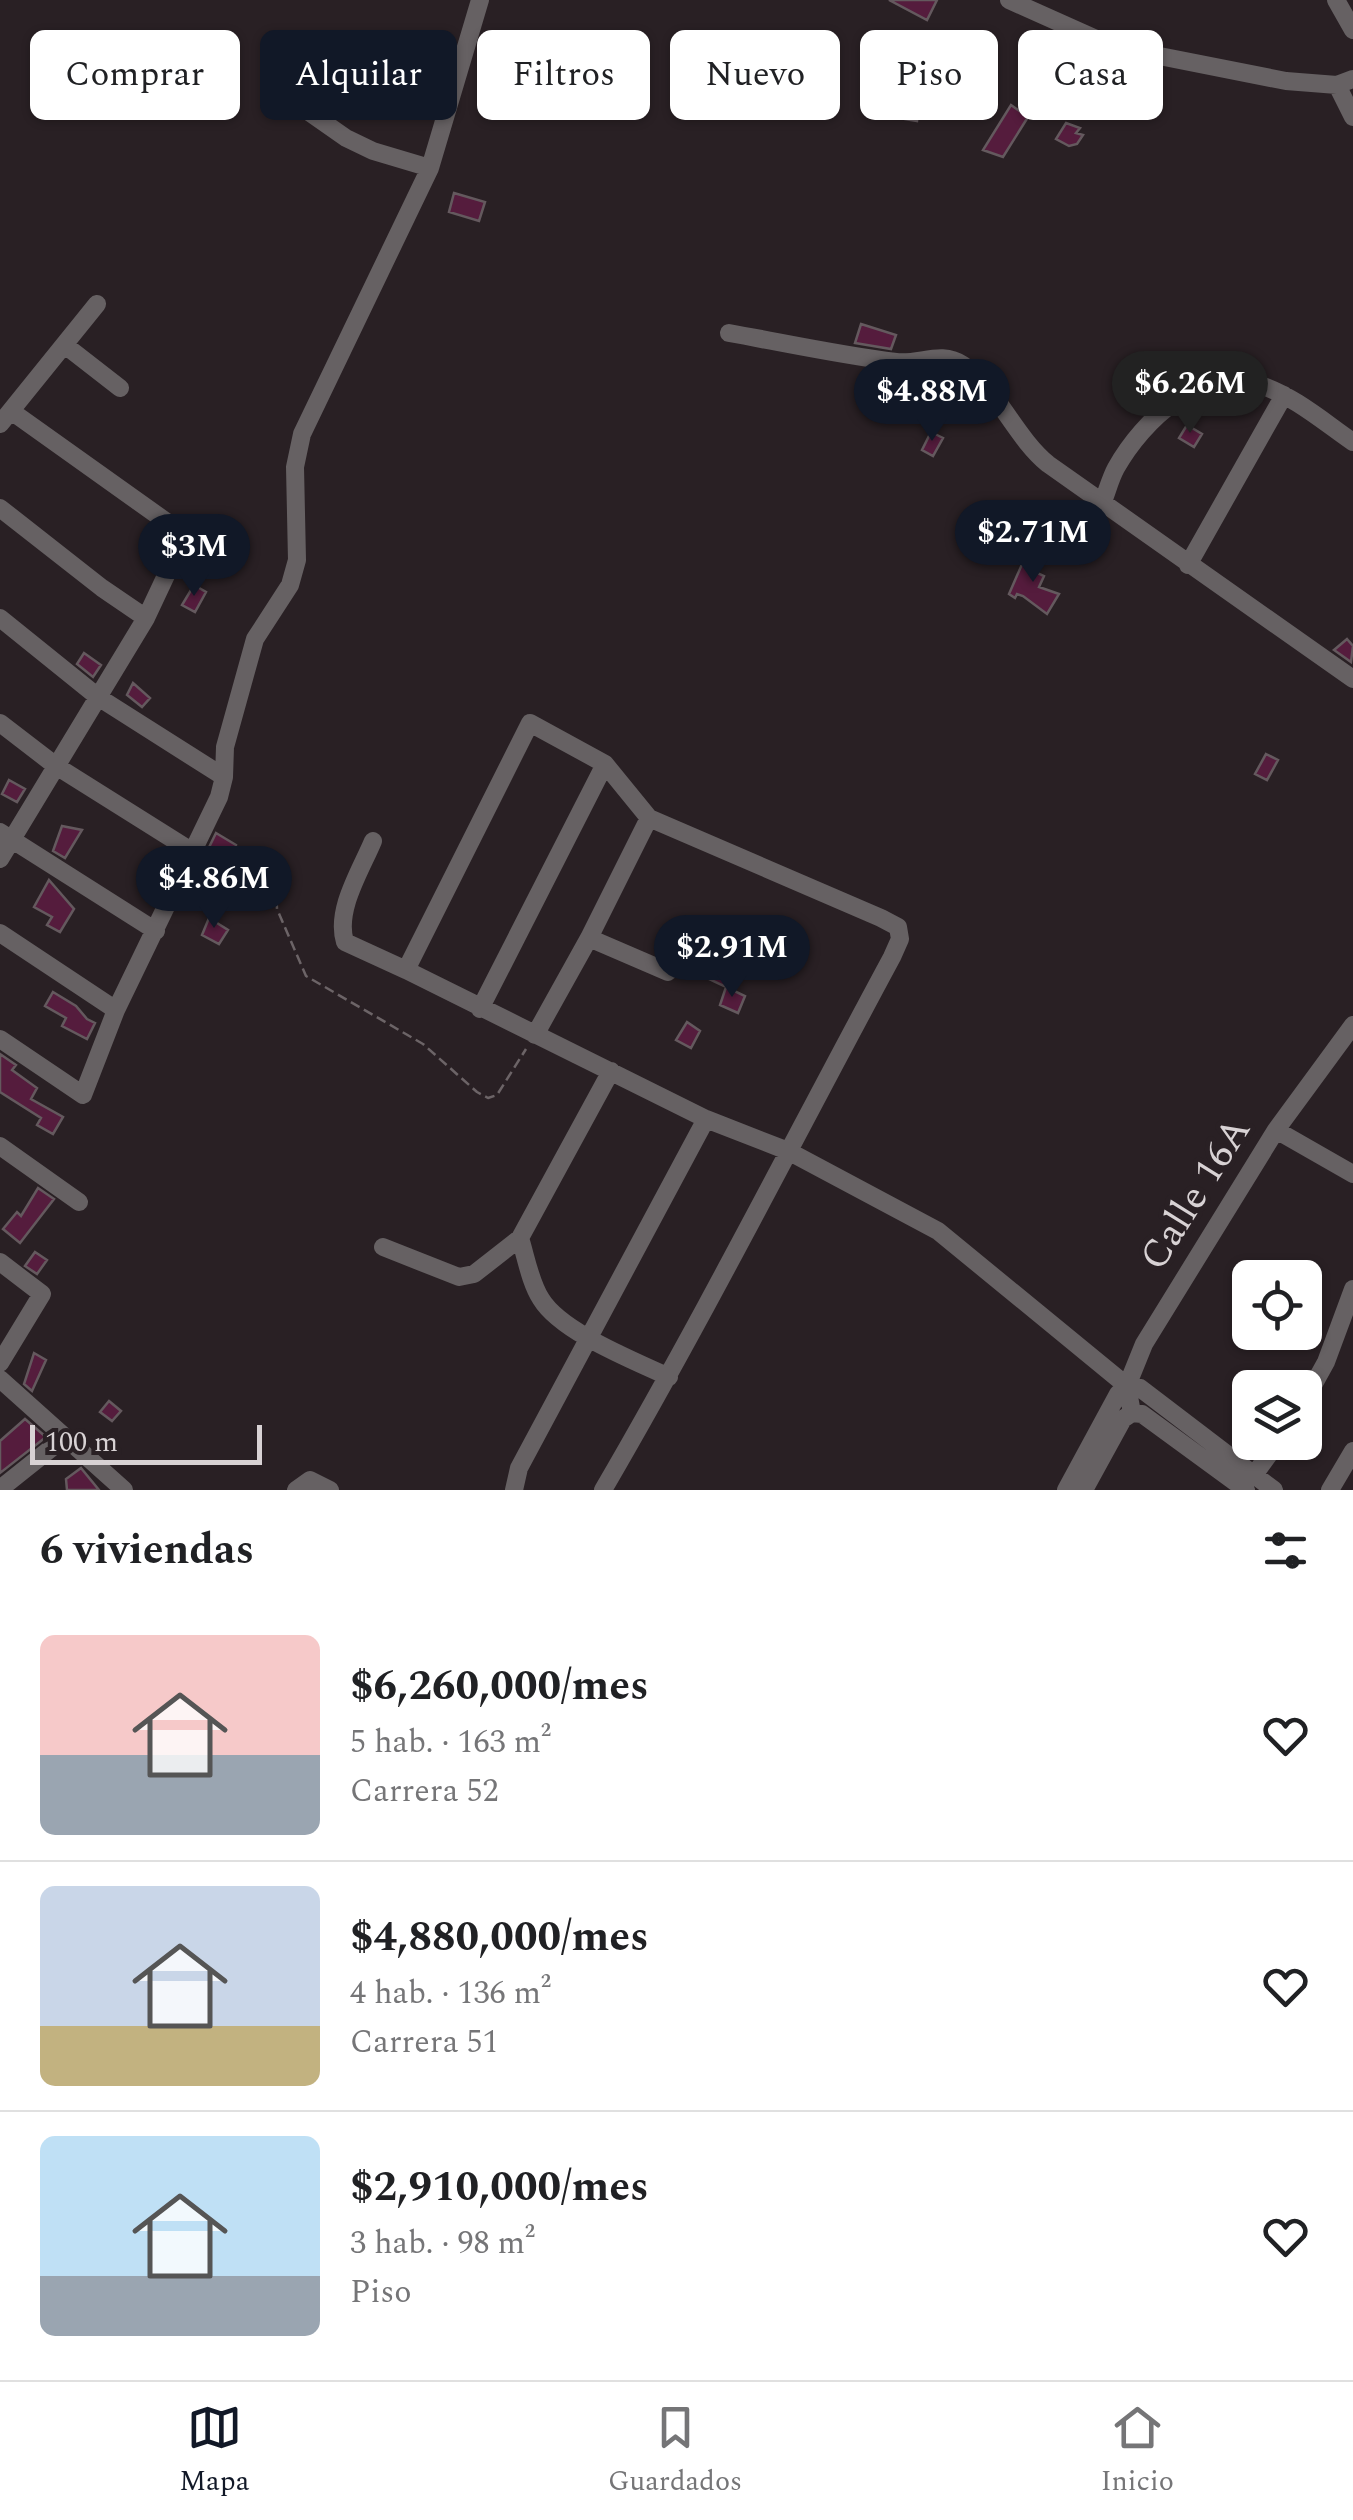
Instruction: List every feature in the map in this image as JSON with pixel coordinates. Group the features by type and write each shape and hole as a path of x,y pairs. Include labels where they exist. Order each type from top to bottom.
{"street":[{"path":"0,1039 82,1095 116,1010 219,797 226,747 255,639 290,585 297,560 294,467 302,434 430,168 480,0"},
{"path":"1010,0 1114,48 1286,80 1345,82 1353,117"},
{"path":"1336,0 1353,30"},
{"path":"320,120 373,151 430,168"},
{"path":"0,858 6,836 56,766 146,618 185,535 5,417 97,304"},
{"path":"729,333 901,363 946,358 957,362 972,372 1034,452 1353,679"},
{"path":"66,346 120,388"},
{"path":"1102,504 1116,468 1147,425 1185,393 1232,380 1259,384 1284,396 1353,442"},
{"path":"1188,565 1284,396"},
{"path":"0,508 146,618"},
{"path":"0,618 98,697 224,777"},
{"path":"0,723 56,766 192,852"},
{"path":"406,970 530,724 605,764 649,818 898,927 900,939 892,957 669,1377 603,1490"},
{"path":"480,1009 605,764"},
{"path":"536,1035 590,938 649,818"},
{"path":"6,836 156,931"},
{"path":"374,841 344,911 341,929 346,942 706,1119 788,1151 938,1231 1127,1386 1140,1388 1250,1482"},
{"path":"0,933 116,1010"},
{"path":"590,938 668,972"},
{"name":"Calle 16A","path":"1066,1490 1118,1394 1127,1386 1154,1328 1276,1130 1353,1026"},
{"path":"383,1247 460,1277 474,1274 520,1238 612,1071"},
{"path":"514,1490 519,1468 706,1119"},
{"path":"1276,1130 1353,1174"},
{"path":"0,1146 79,1202"},
{"path":"520,1238 540,1298 552,1311 588,1338 669,1377"},
{"path":"0,1262 42,1294 0,1364"},
{"path":"1322,1370 1346,1321 1353,1289"},
{"path":"0,1380 124,1490"},
{"path":"1127,1386 1132,1413"},
{"path":"1084,1490 1123,1419 1132,1413 1142,1414 1250,1482 1274,1490"},
{"path":"0,1489 64,1438"},
{"path":"1330,1490 1353,1451"},
{"path":"1250,1482 1265,1460"},
{"path":"303,1485 330,1490"}],"path":[{"path":"274,854 277,909 306,976 423,1044 488,1098 497,1094 536,1035"}],"building":[{"path":"889,0 937,0 927,20"},
{"path":"1011,105 1018,110 1018,120 1026,120 1003,157 983,150"},
{"path":"1066,123 1080,128 1076,133 1083,135 1077,144 1069,146 1056,139"},
{"path":"454,193 485,202 479,221 449,212"},
{"path":"861,324 896,335 891,349 855,343"},
{"path":"1187,425 1202,434 1194,447 1179,438"},
{"path":"931,432 943,438 933,456 922,450"},
{"path":"1023,550 1040,559 1033,571 1044,576 1039,587 1059,594 1047,614 1023,596 1017,594 1015,598 1009,594 1023,562"},
{"path":"194,585 206,592 195,612 182,605"},
{"path":"1347,639 1353,646 1351,662 1334,650"},
{"path":"84,653 101,665 93,677 77,664"},
{"path":"133,683 150,698 142,707 127,695"},
{"path":"1266,754 1278,760 1267,780 1255,774"},
{"path":"9,780 25,789 17,802 2,794"},
{"path":"62,826 82,830 65,858 53,851"},
{"path":"216,833 236,845 223,883 198,870"},
{"path":"49,880 74,909 60,932 47,925 52,917 34,907"},
{"path":"209,918 228,930 219,944 202,935"},
{"path":"710,945 734,967 734,976 726,987 694,972"},
{"path":"726,987 745,996 738,1013 720,1005"},
{"path":"53,992 95,1023 87,1039 62,1026 66,1018 45,1006"},
{"path":"687,1022 700,1031 691,1048 676,1040"},
{"path":"0,1054 16,1065 12,1070 37,1088 31,1099 63,1117 53,1134 37,1125 41,1118 0,1092"},
{"path":"38,1188 54,1199 20,1243 3,1229 17,1212 21,1216"},
{"path":"35,1252 47,1260 37,1274 25,1266"},
{"path":"34,1353 46,1360 32,1391 24,1384"},
{"path":"109,1401 121,1411 112,1421 100,1412"},
{"path":"25,1419 46,1437 0,1473 0,1441"},
{"path":"81,1468 99,1490 67,1490 66,1479"}]}
